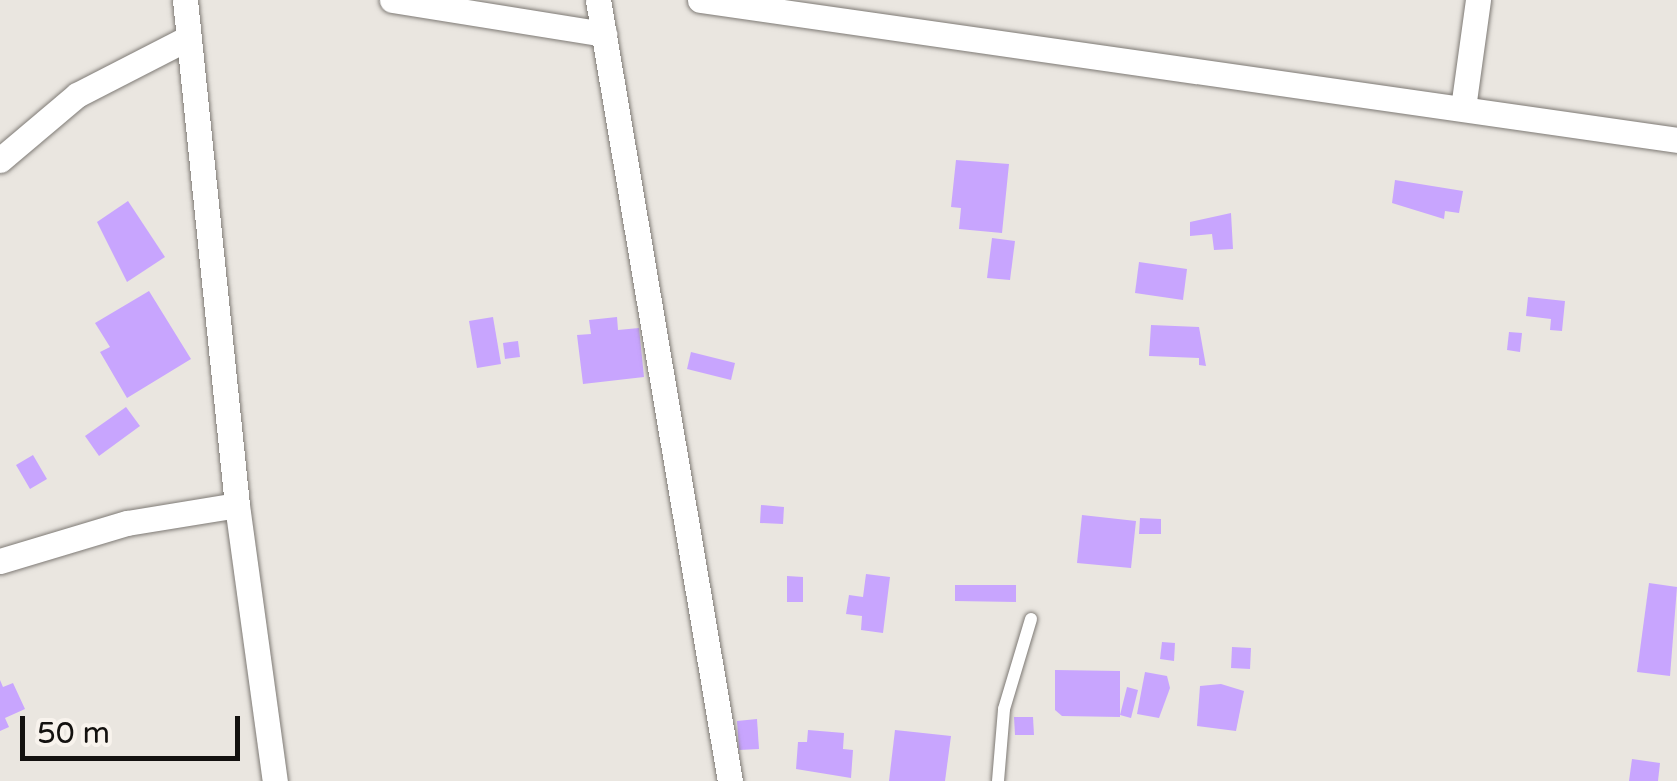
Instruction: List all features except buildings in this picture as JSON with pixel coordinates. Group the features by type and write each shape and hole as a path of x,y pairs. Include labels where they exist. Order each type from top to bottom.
{"street":[{"path":"185,0 237,505 275,781"},
{"path":"392,0 604,34"},
{"path":"598,0 730,781"},
{"path":"700,0 1677,140"},
{"path":"1464,108 1478,0"},
{"path":"0,160 77,95 188,38"},
{"path":"0,561 127,523 237,505"}],"lane":[{"path":"998,781 1004,709 1030,618"}]}
